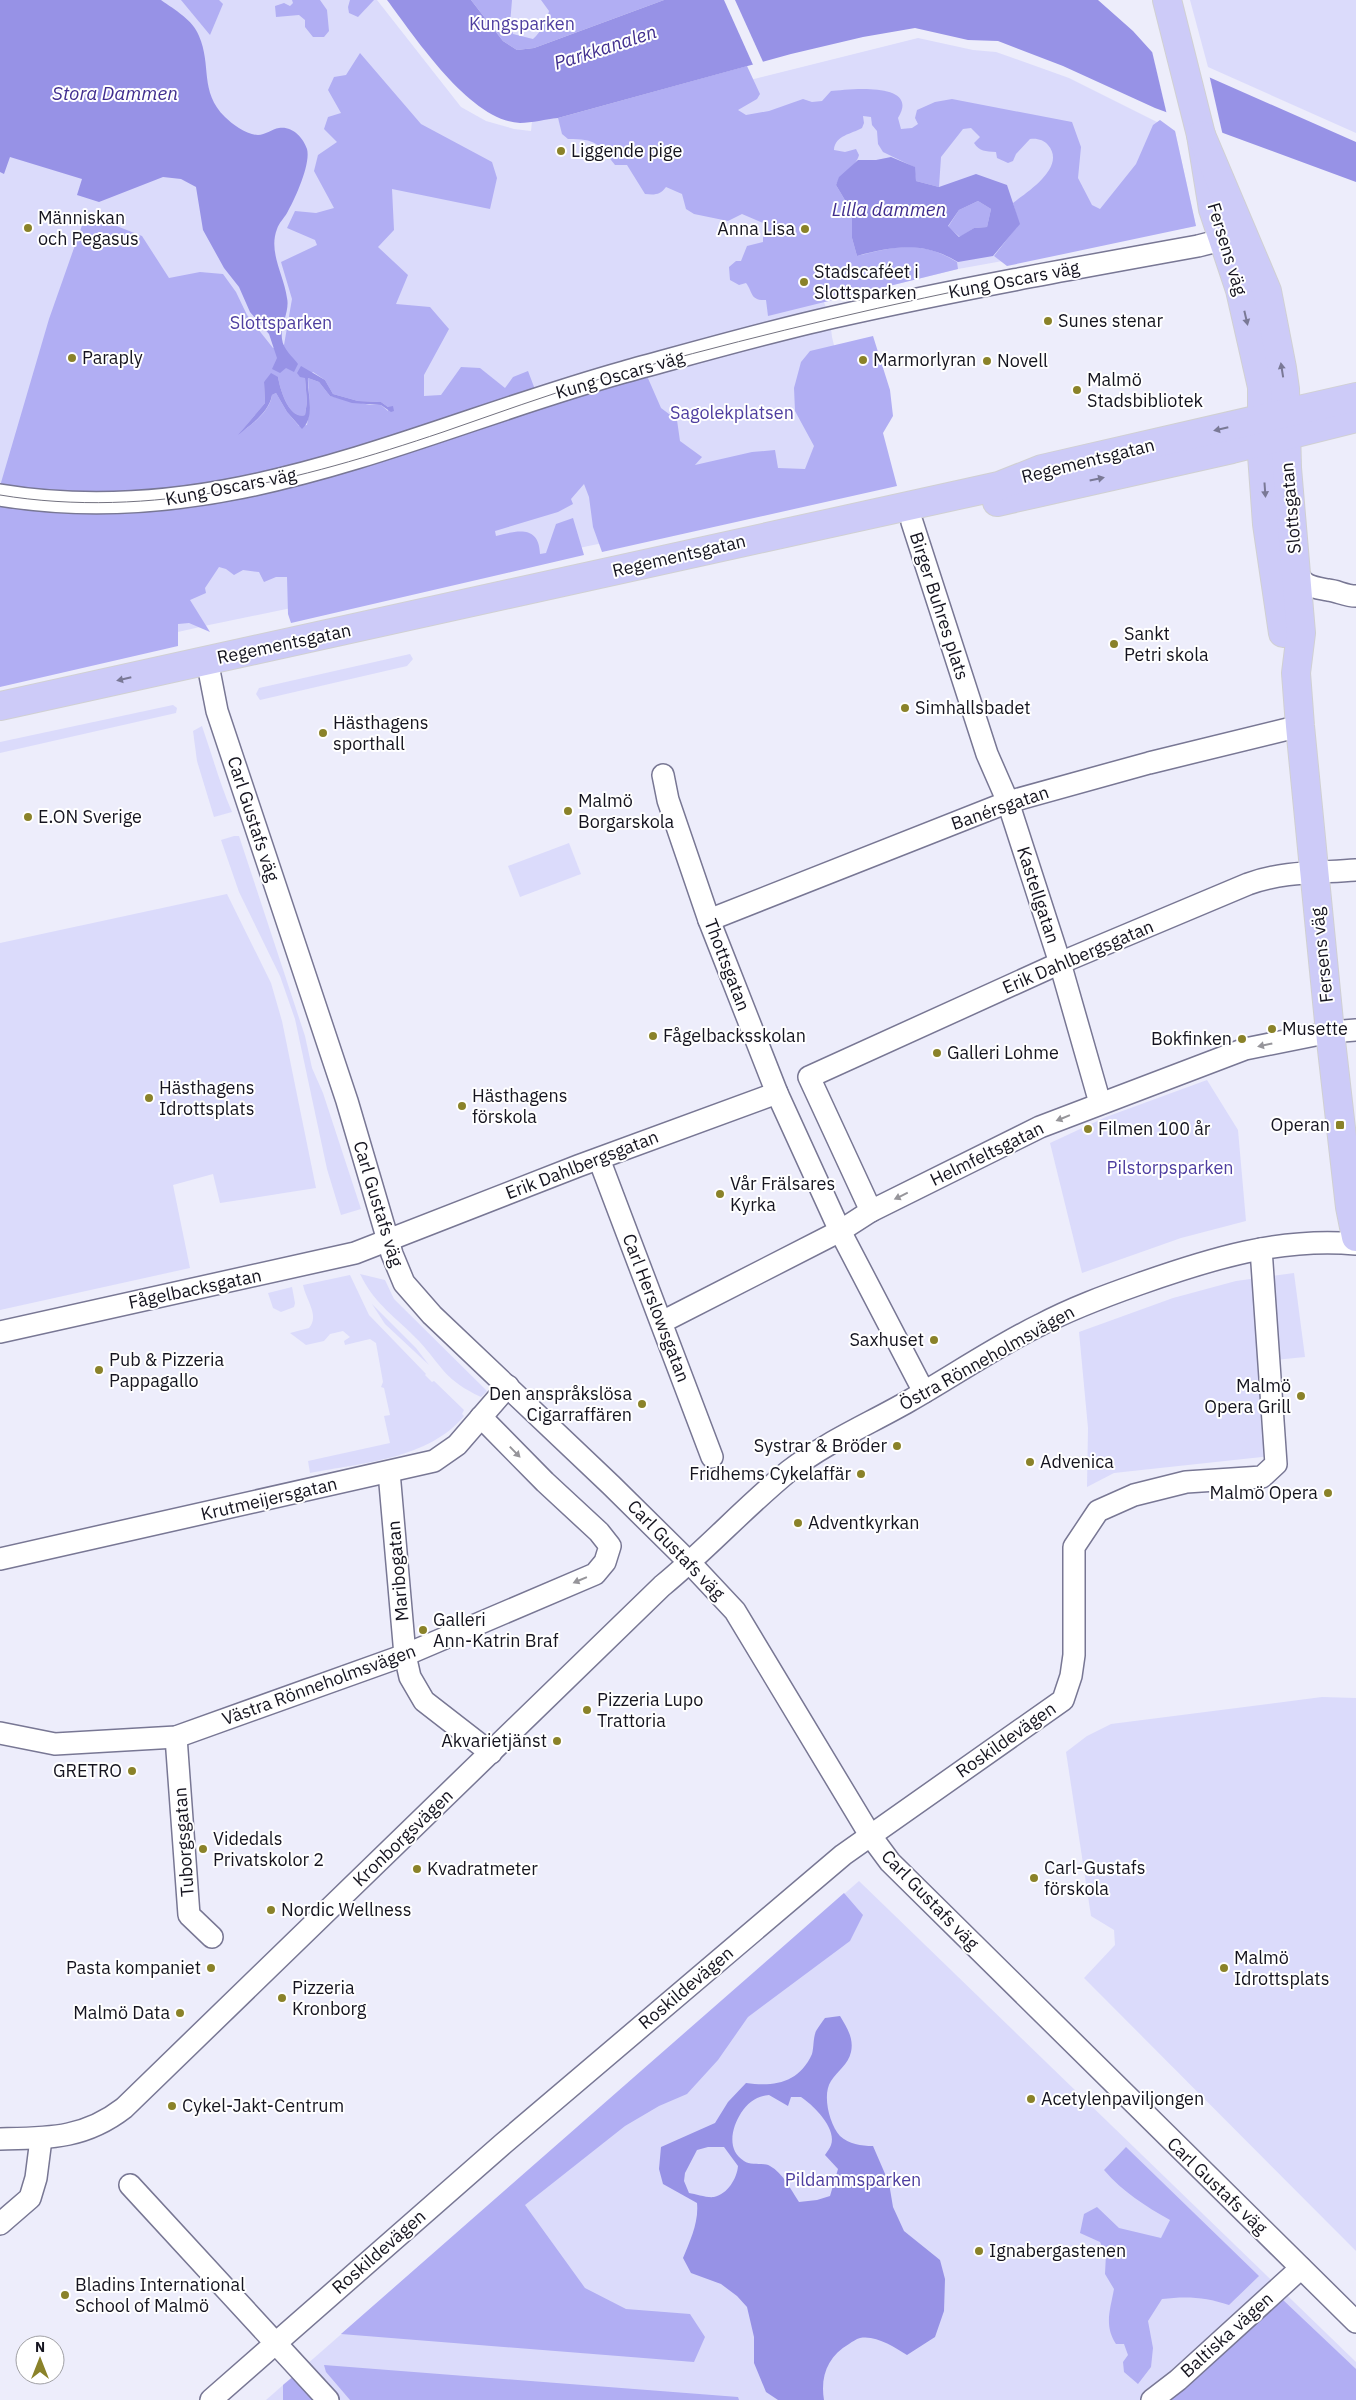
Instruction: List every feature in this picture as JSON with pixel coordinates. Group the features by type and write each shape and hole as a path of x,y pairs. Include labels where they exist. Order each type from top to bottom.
{"main road":[{"name":"Fersens väg","path":"1167,0 1201,136 1235,213 1232,237 1267,291 1282,368 1274,427 1273,572 1283,633 1296,673"},
{"name":"Regementsgatan","path":"0,706 209,669 912,522 1274,427 1356,397"},
{"name":"Regementsgatan","path":"0,725 209,669 999,486 1042,469 1274,427 1323,426 1356,418"},
{"name":"Slottsgatan","path":"1274,427 1297,584"},
{"name":"Fersens väg","path":"1297,584 1301,633 1296,673 1313,873 1343,1031 1350,1207 1356,1237"}],"street":[{"name":"Kung Oscars väg","path":"0,496 63,503 124,504 222,492 309,472 383,451 599,380 822,320 1232,237"},
{"name":"Birger Buhres plats","path":"912,522 987,754 1008,802"},
{"path":"1297,584 1299,578 1311,588 1329,590 1351,596"},
{"name":"Carl Gustafs väg","path":"209,669 217,711 348,1101 398,1272 410,1291 432,1315 690,1563 735,1611 870,1834 890,1862 1356,2322"},
{"name":"Banérsgatan","path":"709,920 1008,802 1300,726"},
{"name":"Thottsgatan","path":"663,775 668,800 709,920 777,1093 840,1231 924,1392"},
{"name":"Kastellgatan","path":"1008,802 1060,963 1100,1104"},
{"name":"Erik Dahlbergsgatan","path":"871,1211 809,1077 1060,963 1266,877 1356,870"},
{"name":"Helmfeltsgatan","path":"662,1322 840,1231 871,1211 1040,1127 1245,1049 1343,1031"},
{"name":"Erik Dahlbergsgatan","path":"388,1240 777,1093"},
{"name":"Carl Herslowsgatan","path":"599,1159 712,1457"},
{"name":"Fågelbacksgatan","path":"0,1332 336,1258 388,1240"},
{"name":"Östra Rönneholmsvägen","path":"690,1563 789,1471 830,1444 924,1392 1038,1325 1083,1304 1229,1255 1293,1243 1328,1241 1356,1244"},
{"name":"Roskildevägen","path":"212,2400 504,2143 764,1921 870,1834 1063,1700 1072,1676 1074,1655 1074,1548 1098,1511 1134,1495 1202,1480 1262,1477 1276,1464 1261,1249"},
{"name":"Krutmeijersgatan","path":"0,1559 434,1461 457,1445 508,1386"},
{"name":"Västra Rönneholmsvägen","path":"0,1732 55,1744 176,1737 405,1655 595,1574 606,1562 610,1546 599,1532 545,1482 481,1417"},
{"name":"Maribogatan","path":"389,1472 405,1655 410,1677 424,1701 491,1753"},
{"name":"Kronborgsvägen","path":"0,2139 41,2139 66,2136 108,2120 124,2108 237,1996 662,1586 690,1563"},
{"name":"Tuborgsgatan","path":"176,1737 189,1915 212,1937"},
{"path":"0,2224 30,2198 36,2178 41,2139"},
{"path":"130,2185 328,2400"},
{"name":"Baltiska vägen","path":"1152,2400 1178,2380 1301,2268"}],"green space":[{"name":"Slottsparken","path":"0,0 377,0 461,107 486,121 514,129 531,131 532,121 558,118 561,127 918,38 973,50 996,52 1069,78 1175,131 1196,226 958,269 824,302 830,320 832,337 868,488 209,625 0,672"},
{"name":"Kungsparken","path":"471,0 664,0 517,50"},
{"path":"1190,0 1356,0 1356,133 1208,67"},
{"path":"410,654 413,659 407,666 260,700 256,694 259,688"},
{"path":"173,705 177,708 176,713 0,753 0,742"},
{"path":"202,726 232,812 214,817 197,761 193,731"},
{"path":"239,836 305,1036 312,1068 323,1093 361,1209 341,1215 327,1169 295,1019 280,976 239,892 221,840"},
{"path":"569,843 581,874 520,897 508,866"},
{"name":"Hästhagens Idrottsplats","path":"227,894 271,983 282,1021 316,1188 220,1203 213,1174 173,1185 190,1268 0,1310 0,943"},
{"name":"Pilstorpsparken","path":"1207,1080 1238,1130 1246,1221 1181,1238 1082,1273 1050,1143 1106,1117"},
{"path":"1294,1273 1305,1357 1265,1361 1271,1456 1114,1473 1087,1487 1088,1428 1079,1332 1173,1298 1236,1281"},
{"path":"360,1274 385,1280 394,1299 487,1391 481,1397 452,1379 419,1341 379,1302"},
{"path":"350,1275 369,1315 432,1382 434,1381 464,1410 462,1414 464,1416 432,1442 413,1450 372,1462 310,1473 308,1461 390,1443 384,1416 390,1415 384,1388 381,1387 383,1382 376,1343 370,1339 345,1345 344,1341 350,1337 343,1331 330,1334 324,1341 306,1345 290,1333 309,1328 312,1323 313,1313 303,1285"},
{"path":"292,1287 294,1307 281,1312 273,1308 268,1293"},
{"path":"372,1304 416,1348 429,1365 385,1324"},
{"name":"Malmö Idrottsplats","path":"1322,1697 1356,1698 1356,2251 1084,1978 1115,1945 1114,1930 1091,1916 1066,1752 1087,1736 1111,1724"},
{"name":"Pildammsparken","path":"859,1881 1356,2362 1356,2400 266,2400"}],"shaded area":[{"path":"181,0 219,0 223,4 210,35"},
{"path":"292,0 320,0 327,10 329,31 324,37 313,37 305,27 305,20 299,15 276,17 275,6 284,3 290,6 293,3"},
{"path":"350,0 374,0 358,17 349,13"},
{"name":"Kungsparken","path":"471,0 512,0 510,24 513,34 533,39 547,19 549,11 541,0 664,0 534,48 517,50 503,41"},
{"path":"360,53 421,124 492,162 497,178 490,209 392,189 394,230 378,247 408,275 396,304 430,307 449,329 424,375 424,396 441,395 461,367 480,368 505,388 513,377 528,371 542,408 647,376 661,408 677,420 680,441 702,457 695,465 752,452 775,450 778,468 805,469 814,446 795,411 794,388 801,362 810,351 873,336 890,390 893,416 883,433 897,486 602,552 593,527 589,497 584,484 571,499 573,504 558,512 495,531 496,536 511,532 531,534 539,544 540,554 546,553 556,524 573,518 584,555 291,623 288,614 287,577 276,577 264,582 259,572 243,570 234,575 226,569 219,567 205,588 206,593 190,600 210,632 189,623 178,624 178,646 0,687 0,486 49,319 86,214 142,236 169,278 200,272 223,274 236,292 247,315 273,348 284,345 292,299 281,262 317,245 315,240 287,228 295,211 316,213 334,208 314,171 318,155 337,142 324,129 328,117 341,113 328,90 334,77 346,75","holes":["313,372 325,380 333,394 358,401 381,402 388,407 388,411 381,405 370,405 330,396 319,382 308,378 310,408 307,425 299,426 287,412 276,393 272,395 271,401 260,417 240,433 265,403 264,382 278,377 286,402 290,408 294,413 305,415 307,402 305,378"]},
{"path":"747,66 760,94 757,99 738,110 746,115 769,111 803,99 812,102 822,101 831,91 866,89 892,93 900,98 902,106 898,118 901,129 912,128 918,124 915,118 917,110 935,102 952,99 1072,122 1081,147 1078,178 1092,205 1100,209 1136,164 1153,125 1160,120 1175,131 1196,226 1007,266 994,256 1019,224 1013,203 1043,178 1053,162 1053,153 1048,145 1040,140 1030,139 1016,154 1013,161 1008,163 997,158 996,152 978,148 974,143 980,137 971,128 963,129 941,157 939,187 916,181 914,167 883,152 878,144 877,131 872,125 871,117 863,116 864,123 862,128 837,141 834,150 845,152 856,149 859,155 855,163 836,185 852,212 852,238 857,256 896,248 920,248 932,250 957,262 958,269 768,316 766,300 754,297 746,283 739,285 730,280 729,267 736,261 741,261 747,246 763,242 763,223 742,214 728,221 694,214 686,209 682,194 666,187 657,194 645,194 627,165 615,165 600,147 591,141 568,139 562,134 558,118"},
{"path":"978,201 991,209 987,227 974,228 960,237 948,227 959,210"},
{"path":"844,1893 863,1915 850,1941 748,2017 718,2060 687,2094 659,2106 625,2126 525,2205 585,2288 626,2309 690,2314 705,2337 694,2362 341,2334"},
{"path":"1126,2147 1259,2276 1229,2305 1196,2298 1162,2299 1148,2321 1153,2348 1151,2367 1138,2384 1124,2372 1123,2362 1128,2355 1124,2344 1116,2344 1110,2330 1109,2318 1114,2289 1105,2274 1106,2254 1100,2242 1080,2233 1084,2214 1097,2207 1119,2228 1161,2238 1170,2220 1135,2198 1104,2170"},
{"path":"1282,2299 1356,2369 1356,2400 1162,2400"},
{"path":"324,2365 738,2397 739,2400 350,2400 326,2372"},
{"path":"295,2375 318,2400 283,2400 283,2385"}],"water":[{"name":"Stora Dammen","path":"0,0 161,0 183,16 196,30 203,47 212,98 225,117 240,129 254,135 261,135 284,128 293,131 303,140 307,149 307,163 294,199 277,229 274,246 288,303 282,329 282,339 286,349 298,364 294,372 286,368 280,373 272,369 277,358 269,334 250,312 239,287 224,268 203,230 196,187 181,179 163,177 99,202 77,195 82,179 10,157 4,174 0,172"},
{"name":"Parkkanalen","path":"387,0 471,0 503,41 517,50 534,48 664,0 1098,0 1133,31 1152,52 1356,142 1356,182 1155,108 1063,66 998,41 968,40 915,28 863,37 791,54 558,118 520,123 501,119 482,108 463,93 428,55"},
{"name":"Lilla dammen","path":"891,157 915,167 916,181 939,187 976,174 1007,185 1020,224 993,256 958,262 933,251 908,247 857,256 852,238 852,212 836,185 839,177 858,160 876,160","holes":["978,201 991,209 987,227 974,228 959,237 948,226 959,210"]},
{"path":"301,366 325,380 333,394 358,401 381,402 388,407 393,406 394,411 391,412 381,405 352,403 330,396 319,382 308,378 310,411 309,418 302,429 287,412 276,393 272,395 264,412 238,435 265,403 264,382 271,373 278,377 283,396 294,413 305,415 307,402 305,378 300,377 297,373"},
{"path":"840,2016 852,2042 848,2060 828,2087 827,2101 830,2117 836,2131 847,2141 873,2146 889,2183 893,2207 904,2231 940,2260 945,2279 944,2311 935,2337 907,2355 885,2342 872,2338 857,2339 842,2349 836,2354 827,2368 823,2383 824,2400 778,2400 766,2392 754,2363 754,2337 747,2307 737,2296 721,2284 691,2273 683,2258 695,2224 697,2203 663,2184 659,2169 661,2147 715,2123 728,2102 746,2083 776,2083 793,2077 807,2064 812,2054 816,2031 825,2018","holes":["769,2095 788,2106 791,2097 801,2097 812,2105 827,2124 832,2138 831,2146 825,2155 838,2169 830,2196 799,2202 775,2169 767,2165 744,2161 738,2156 732,2138 735,2125 741,2113 753,2100","708,2147 724,2147 738,2166 731,2185 724,2193 714,2197 689,2193 684,2181 685,2173 697,2150"]}],"pier":[{"path":"724,0 735,0 764,64 754,67"},
{"path":"1151,47 1209,74 1223,136 1167,115"}],"tram line":[{"path":"0,495 56,501 113,502 169,499 225,491 280,480 389,450 560,392 646,366 785,330 971,288"}],"place":[{"name":"Liggende pige","path":"561,151"},
{"name":"Människan och Pegasus","path":"28,228"},
{"name":"Anna Lisa","path":"805,229"},
{"name":"Stadscaféet i Slottsparken","path":"804,282"},
{"name":"Sunes stenar","path":"1048,321"},
{"name":"Paraply","path":"72,358"},
{"name":"Marmorlyran","path":"863,360"},
{"name":"Novell","path":"987,361"},
{"name":"Malmö Stadsbibliotek","path":"1077,390"},
{"name":"Sankt Petri skola","path":"1114,644"},
{"name":"Simhallsbadet","path":"905,708"},
{"name":"Hästhagens sporthall","path":"323,733"},
{"name":"Malmö Borgarskola","path":"568,811"},
{"name":"E.ON Sverige","path":"28,817"},
{"name":"Musette","path":"1272,1029"},
{"name":"Fågelbacksskolan","path":"653,1036"},
{"name":"Bokfinken","path":"1242,1039"},
{"name":"Galleri Lohme","path":"937,1053"},
{"name":"Hästhagens Idrottsplats","path":"149,1098"},
{"name":"Hästhagens förskola","path":"462,1106"},
{"name":"Operan","path":"1340,1125"},
{"name":"Filmen 100 år","path":"1088,1129"},
{"name":"Vår Frälsares Kyrka","path":"720,1194"},
{"name":"Saxhuset","path":"934,1340"},
{"name":"Pub & Pizzeria Pappagallo","path":"99,1370"},
{"name":"Malmö Opera Grill","path":"1301,1396"},
{"name":"Den anspråkslösa Cigarraffären","path":"642,1404"},
{"name":"Systrar & Bröder","path":"897,1446"},
{"name":"Advenica","path":"1030,1462"},
{"name":"Fridhems Cykelaffär","path":"861,1474"},
{"name":"Malmö Opera","path":"1328,1493"},
{"name":"Adventkyrkan","path":"798,1523"},
{"name":"Galleri Ann-Katrin Braf","path":"423,1630"},
{"name":"Pizzeria Lupo Trattoria","path":"587,1710"},
{"name":"Akvarietjänst","path":"557,1741"},
{"name":"GRETRO","path":"132,1771"},
{"name":"Videdals Privatskolor 2","path":"203,1849"},
{"name":"Kvadratmeter","path":"417,1869"},
{"name":"Carl-Gustafs förskola","path":"1034,1878"},
{"name":"Nordic Wellness","path":"271,1910"},
{"name":"Pasta kompaniet","path":"211,1968"},
{"name":"Malmö Idrottsplats","path":"1224,1968"},
{"name":"Pizzeria Kronborg","path":"282,1998"},
{"name":"Malmö Data","path":"180,2013"},
{"name":"Acetylenpaviljongen","path":"1031,2099"},
{"name":"Cykel-Jakt-Centrum","path":"172,2106"},
{"name":"Ignabergastenen","path":"979,2251"},
{"name":"Bladins International School of Malmö","path":"65,2295"}],"park label":[{"name":"Sagolekplatsen","path":"732,413"}]}
